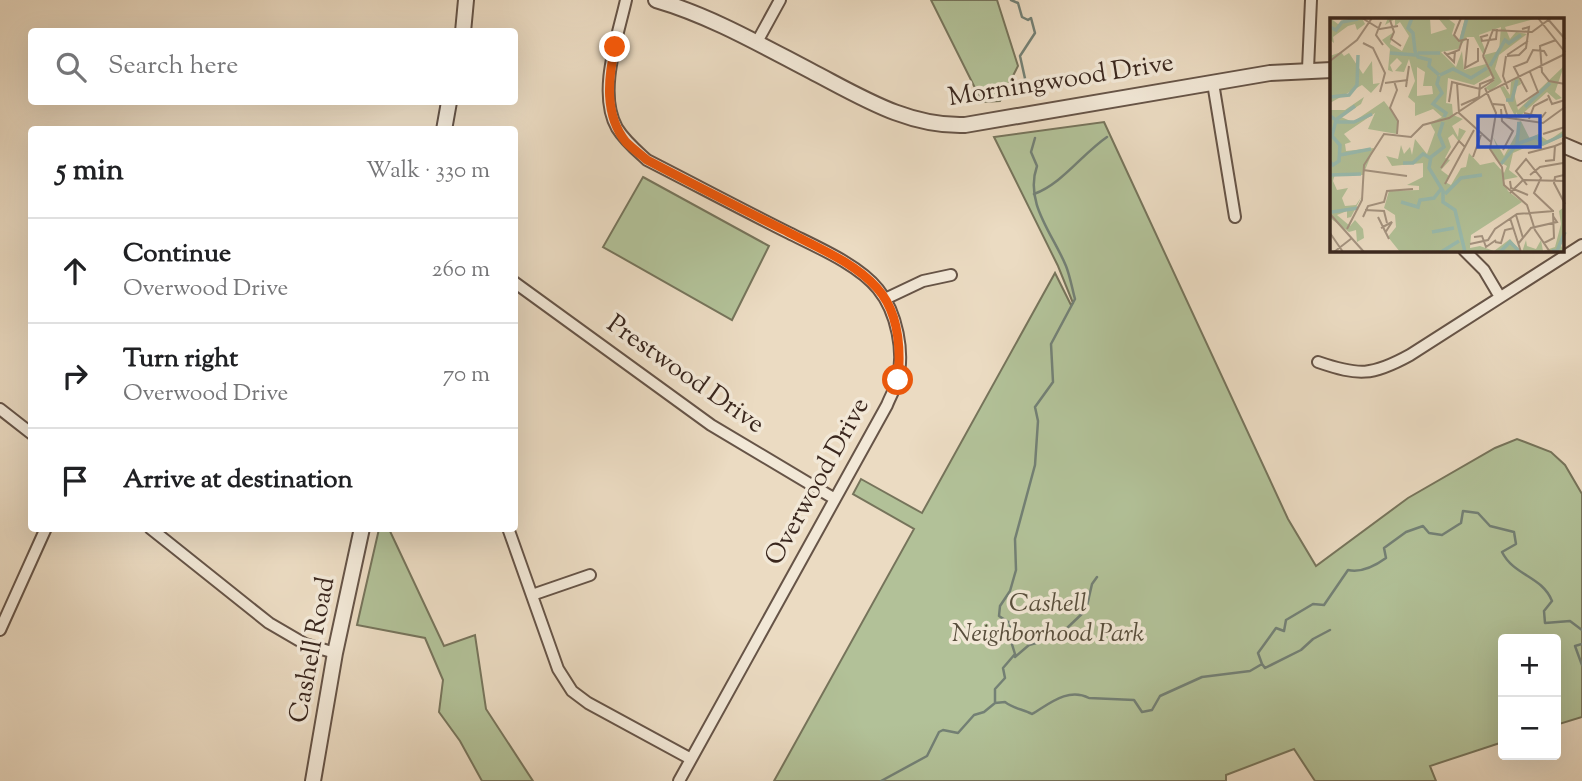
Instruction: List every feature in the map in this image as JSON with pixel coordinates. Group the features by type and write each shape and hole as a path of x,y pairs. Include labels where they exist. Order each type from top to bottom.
{"street":[{"path":"463,28 466,0"},
{"name":"Overwood Drive","path":"626,0 610,69 609,99 615,125 626,141 647,160 833,256 865,277 878,288 892,315 898,334 900,363 898,380 887,405 679,781"},
{"name":"Morningwood Drive","path":"656,0 684,8 757,42 881,108 918,121 947,126 1270,72 1330,70"},
{"path":"757,42 780,0"},
{"path":"1308,69 1308,19 1311,0"},
{"path":"1213,83 1235,218"},
{"path":"445,126 448,105"},
{"path":"1564,145 1582,153"},
{"path":"1318,362 1350,372 1385,369 1582,245"},
{"path":"1466,252 1484,270 1500,297"},
{"path":"885,299 923,281 951,275"},
{"name":"Prestwood Drive","path":"518,285 711,425 835,499"},
{"path":"0,409 28,431"},
{"path":"0,630 44,532"},
{"path":"155,532 269,623 305,644 335,653"},
{"name":"Cashell Road","path":"313,781 335,653 361,532"},
{"path":"509,532 558,669 572,691 588,703 691,760"},
{"path":"532,595 590,575"}],"green space":[{"path":"931,0 997,0 1018,66 1000,101 982,102"},
{"name":"Cashell Neighborhood Park","path":"1104,122 1288,519 1316,566 1408,498 1495,448 1517,439 1551,452 1565,465 1582,494 1582,717 1561,723 1561,634 1498,634 1498,744 1430,766 1436,781 1315,781 1294,749 1226,775 1226,781 774,781 914,529 853,494 861,479 922,513 1055,273 1071,305 1073,303 1058,266 994,137"},
{"path":"643,177 769,246 732,320 603,247"},
{"path":"378,532 390,532 444,646 475,635 486,709 533,781 482,781 460,741 439,712 443,680 425,638 357,625"}],"waterway":[{"path":"1011,0 1018,3 1022,17 1028,20 1031,18 1035,33 1020,56 1028,92"},
{"path":"1034,194 1063,176 1107,137"},
{"path":"881,781 927,756 939,732 943,730 958,733 974,715 984,712 995,703 995,689 1005,678 1003,668 1015,654 1010,638 1010,623 999,616 1000,606 1010,591 1016,570 1015,539 1035,465 1038,421 1035,407 1053,382 1051,344 1075,299 1066,266 1042,218 1034,193 1037,166 1031,152 1035,138"},
{"path":"995,703 1005,702 1032,714 1059,698 1074,694 1089,698 1134,700 1142,712 1152,710 1160,696 1202,677 1250,671 1262,664 1258,653 1276,628 1284,631 1286,620 1313,604 1324,605 1348,570 1363,570 1382,561 1386,558 1384,548 1406,532 1423,526 1429,533 1442,535 1461,523 1463,511 1478,513 1490,526 1514,532 1516,544 1502,552 1513,566 1542,586 1552,601 1544,611 1545,623 1570,621 1582,630"},
{"path":"1015,657 1029,645 1047,640 1054,633 1066,629 1086,610 1092,584 1097,577"},
{"path":"1262,664 1265,668 1301,650 1313,639 1330,630"},
{"path":"1582,644 1575,646 1582,665"}],"route":[{"path":"615,47 610,69 609,99 615,125 626,141 647,160 833,256 878,288 898,334 898,380"}]}
